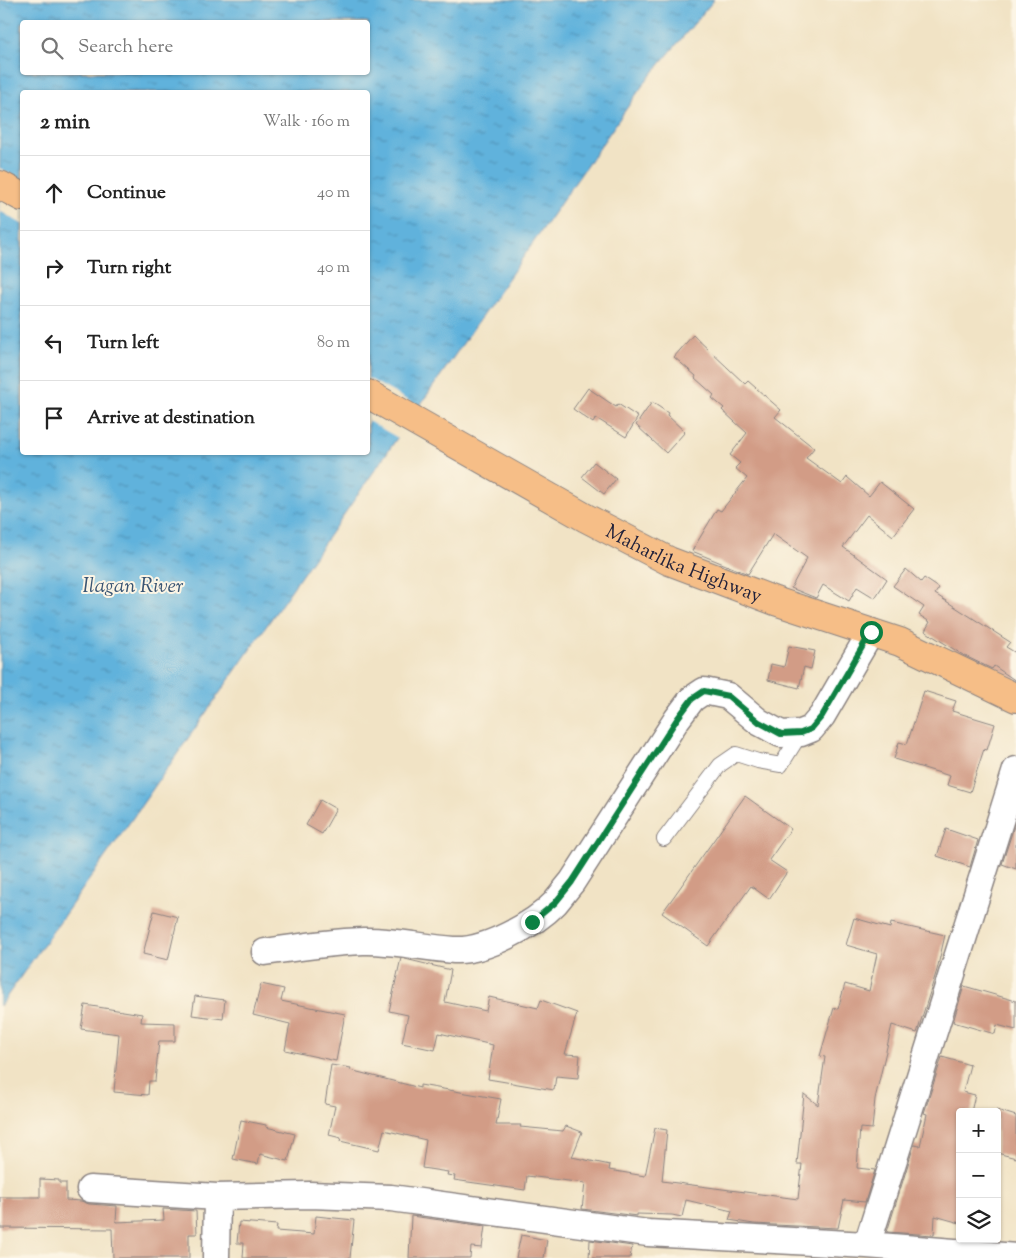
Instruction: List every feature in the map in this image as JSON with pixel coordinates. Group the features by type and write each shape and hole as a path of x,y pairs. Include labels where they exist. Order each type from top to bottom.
{"highway":[{"path":"0,185 20,196"},
{"name":"Maharlika Highway","path":"370,395 586,518 669,561 775,602 900,642 1016,698"}],"street":[{"path":"265,952 364,941 457,950 486,944 532,922 555,903 572,882 677,719 692,699 704,691 728,696 759,722 781,734 801,733 811,729 822,716 871,632"},
{"path":"867,1245 1016,770"},
{"path":"90,1189 217,1196 310,1195 391,1198 648,1233 867,1245 1016,1257"},
{"path":"216,1258 217,1196"}],"lane":[{"path":"664,839 720,766 736,754 758,761 781,765 801,733"}],"water":[{"name":"Ilagan River","path":"0,0 714,0 645,82 0,1006"}],"pier":[{"path":"0,168 20,180 20,223 0,211"},
{"path":"370,379 421,408 400,439 370,422"}],"building":[{"path":"693,335 745,384 748,381 781,410 775,417 814,448 806,458 842,484 847,477 869,496 880,482 914,509 893,536 867,515 843,547 887,579 875,598 857,587 849,601 823,585 816,598 791,588 807,558 773,534 748,574 692,551 717,509 721,511 747,478 735,468 740,463 730,455 747,433 722,410 724,408 712,398 714,395 695,378 696,376 674,357"},
{"path":"588,388 616,407 618,404 638,417 626,437 596,418 593,423 573,409"},
{"path":"652,402 668,413 667,415 685,432 666,453 636,425"},
{"path":"594,462 616,479 604,494 582,477"},
{"path":"906,569 921,582 924,578 939,588 935,594 1010,642 1006,647 1016,653 1016,681 994,666 992,669 963,655 925,631 930,622 919,615 924,607 893,586"},
{"path":"789,646 815,651 811,669 804,667 799,688 768,680 771,664 784,667"},
{"path":"924,691 956,701 952,711 995,724 987,750 984,749 970,792 947,785 950,776 894,759 899,742 907,744"},
{"path":"745,796 791,829 769,860 787,872 769,899 751,886 708,946 662,913"},
{"path":"320,800 336,809 322,834 306,825"},
{"path":"1016,820 1016,869 1002,864"},
{"path":"946,829 978,840 970,867 937,856"},
{"path":"154,911 178,917 168,960 143,954"},
{"path":"854,918 890,928 891,923 945,935 937,970 917,1033 892,1025 875,1099 872,1129 860,1128 857,1168 875,1170 865,1202 844,1200 838,1228 754,1224 729,1220 732,1211 686,1200 682,1217 637,1214 637,1216 582,1209 585,1183 527,1176 525,1190 454,1180 455,1176 447,1175 448,1172 422,1168 426,1140 384,1130 379,1150 340,1141 341,1138 329,1135 335,1106 325,1104 331,1065 351,1068 350,1070 420,1088 420,1085 501,1099 496,1125 521,1125 520,1127 563,1131 566,1126 582,1132 572,1157 610,1165 609,1170 645,1176 655,1128 667,1130 662,1181 798,1199 802,1164 797,1164 804,1094 818,1105 825,1057 820,1056 834,1008 838,1009 845,984 869,991 877,954 846,945"},
{"path":"401,958 451,970 445,1002 486,1011 489,997 538,1008 541,1000 577,1013 565,1054 580,1055 578,1078 556,1076 554,1090 488,1079 493,1045 439,1033 435,1050 402,1043 408,1015 389,1011"},
{"path":"261,984 284,989 281,1001 345,1014 336,1061 285,1050 290,1024 253,1015"},
{"path":"964,986 1016,1001 1016,1030 997,1025 995,1034 953,1022"},
{"path":"195,996 225,1000 223,1019 192,1015"},
{"path":"85,1005 142,1014 141,1022 175,1023 175,1041 159,1041 155,1081 149,1081 148,1095 114,1092 119,1034 81,1029"},
{"path":"942,1057 970,1065 963,1092 975,1095 972,1108 956,1108 956,1222 935,1216 934,1235 887,1232 914,1145 920,1146 927,1114 924,1113"},
{"path":"1001,1111 1016,1116 1016,1158 1001,1154"},
{"path":"241,1120 295,1134 288,1161 260,1154 258,1164 233,1159"},
{"path":"40,1179 59,1180 59,1183 66,1183 66,1200 117,1206 116,1222 164,1220 163,1209 196,1211 197,1234 189,1234 189,1258 113,1258 112,1229 0,1228 0,1197 40,1197"},
{"path":"316,1216 354,1220 350,1258 243,1258 244,1243 237,1243 239,1222 277,1225 276,1231 314,1234"},
{"path":"411,1216 485,1226 482,1248 471,1247 470,1258 409,1258"},
{"path":"521,1235 547,1240 544,1258 516,1258"},
{"path":"590,1240 632,1246 630,1258 589,1258"}],"route":[{"path":"532,922 555,903 572,882 677,719 692,699 704,691 728,696 759,722 781,734 801,733 811,729 822,716 871,632"}]}
